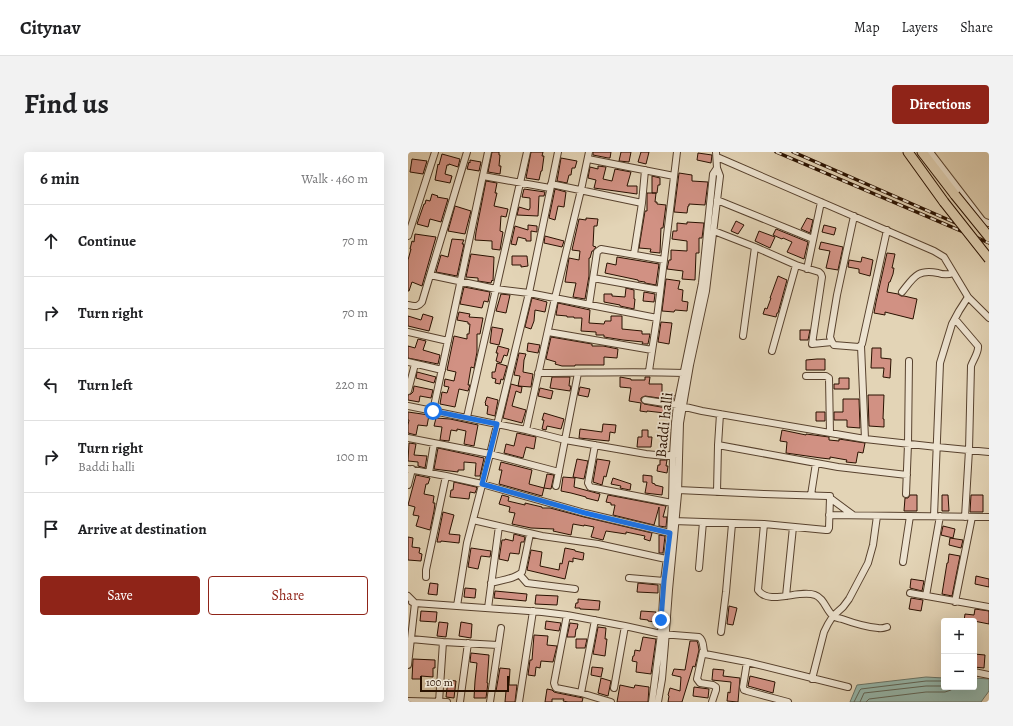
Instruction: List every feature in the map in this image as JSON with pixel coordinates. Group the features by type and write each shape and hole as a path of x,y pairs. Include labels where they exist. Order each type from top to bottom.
{"highway":[{"path":"908,152 944,202 989,259"},
{"path":"922,152 989,237"}],"street":[{"path":"408,236 435,152"},
{"path":"408,305 416,307 422,302 466,152"},
{"path":"433,411 488,152"},
{"path":"466,418 527,152"},
{"path":"457,606 467,542 529,293 558,152"},
{"path":"526,430 589,152"},
{"path":"649,371 678,152"},
{"path":"930,152 982,220 989,223"},
{"path":"716,154 934,251 944,257 968,297 989,318"},
{"name":"Baddi halli","path":"652,702 664,634 664,581 670,533 674,521 672,503 676,454 675,423 680,406 684,373 702,283 713,174 717,168 716,154"},
{"path":"588,159 674,176"},
{"path":"680,406 706,291 720,176 717,168"},
{"path":"634,254 642,203 645,170"},
{"path":"483,176 581,190 642,203"},
{"path":"717,200 813,239"},
{"path":"807,269 822,202"},
{"path":"854,216 837,295 830,337 834,345 861,346"},
{"path":"865,439 861,346 887,230"},
{"path":"714,231 796,265 820,272 822,277 812,344 832,342"},
{"path":"743,336 755,247"},
{"path":"589,305 599,250 601,249 634,254 664,260"},
{"path":"772,351 796,265"},
{"path":"902,292 914,276 932,272 946,275 953,273"},
{"path":"430,275 496,289 529,293 657,318"},
{"path":"593,278 660,290"},
{"path":"926,596 937,516 937,447 940,363 944,346 955,319 968,297"},
{"path":"955,319 978,347 978,352 971,366 969,450 965,517"},
{"path":"408,332 448,341"},
{"path":"548,332 652,350"},
{"path":"906,494 909,361"},
{"path":"408,362 442,370"},
{"path":"408,391 415,364"},
{"path":"538,373 649,371 684,373"},
{"path":"556,486 578,373"},
{"path":"806,376 826,376 829,378 830,433"},
{"path":"645,400 865,439 989,452"},
{"path":"408,406 526,430 565,440 646,454 665,456 676,454 678,490 664,634 662,679 658,702"},
{"path":"717,492 720,414"},
{"path":"408,438 490,454 559,472"},
{"path":"429,473 434,443"},
{"path":"595,445 588,482 590,487 672,503"},
{"path":"718,445 838,467 907,475"},
{"path":"811,495 816,463"},
{"path":"408,485 410,469 482,484 585,513 670,533"},
{"path":"426,577 426,570 446,476"},
{"path":"678,490 830,496 830,498 854,515"},
{"path":"674,521 764,524 828,530 830,498"},
{"path":"829,515 989,517"},
{"path":"812,678 824,632 833,616 849,599 868,563 873,545 877,516"},
{"path":"903,562 910,516"},
{"path":"955,602 972,517"},
{"path":"473,520 530,534 598,544 666,559"},
{"path":"699,568 704,522"},
{"path":"721,632 732,524"},
{"path":"764,524 758,590 760,593 776,597 801,594 816,595 833,616 879,629 887,627"},
{"path":"488,608 499,526"},
{"path":"786,596 793,527"},
{"path":"491,583 520,575 522,572 530,534"},
{"path":"520,575 527,583 574,588"},
{"path":"629,578 664,581"},
{"path":"910,593 989,608"},
{"path":"408,596 415,602"},
{"path":"408,602 533,611 567,615 664,634 699,637 702,641 704,651 697,679 700,683 714,685 716,687 712,702"},
{"path":"408,665 415,602"},
{"path":"519,702 533,611"},
{"path":"567,615 554,686 556,688 611,702"},
{"path":"582,694 595,620"},
{"path":"614,688 624,626"},
{"path":"490,702 501,628"},
{"path":"411,639 498,645"},
{"path":"439,702 443,642"},
{"path":"460,702 468,643"},
{"path":"704,651 705,654 747,662 848,687"},
{"path":"747,662 743,687 744,690 788,702"},
{"path":"977,673 989,675"},
{"path":"408,701 447,702"}],"water":[{"path":"926,677 941,678 941,690 977,690 977,678 989,679 989,691 981,702 850,702 857,685"}],"building":[{"path":"492,152 499,152 499,166 501,166 500,174 488,172"},
{"path":"531,152 543,152 542,156 544,156 542,171 539,180 526,178"},
{"path":"593,152 611,152 610,158 593,155"},
{"path":"621,152 631,152 629,162 619,161"},
{"path":"641,152 649,152 646,164 638,162"},
{"path":"698,153 712,155 711,163 697,160"},
{"path":"442,154 460,159 458,167 449,164 447,165 445,174 452,176 450,183 435,180 438,164 439,165"},
{"path":"561,158 577,161 575,168 572,168 571,175 569,175 567,183 557,181"},
{"path":"412,159 427,161 423,174 410,172"},
{"path":"470,160 481,162 479,171 467,169"},
{"path":"598,166 606,167 603,179 612,181 615,169 631,172 627,186 637,186 637,194 594,188 596,180 588,178 590,167 598,169"},
{"path":"679,173 692,175 692,181 708,182 705,205 689,204 687,213 674,212"},
{"path":"652,176 660,178 660,185 658,185 657,193 652,193"},
{"path":"486,181 497,183 495,193 497,193 494,206 508,209 506,217 501,216 500,231 503,232 500,250 492,249 492,241 475,240"},
{"path":"524,189 545,192 544,196 539,196 538,216 517,215 519,207 529,210 530,208 530,198 522,197"},
{"path":"555,189 566,192 564,207 558,206 555,220 549,218"},
{"path":"647,193 656,193 655,202 657,202 657,204 666,205 663,228 661,228 660,253 650,252 651,249 639,248 645,211 647,211"},
{"path":"432,194 438,196 437,197 448,199 441,222 430,219 428,227 417,224 426,200 430,201"},
{"path":"455,206 471,211 465,234 448,231"},
{"path":"586,218 598,219 597,226 594,226 593,246 596,247 592,251 589,258 589,276 585,299 573,297 576,283 565,282 569,258 579,260 580,251 572,250 579,219 586,220"},
{"path":"807,218 813,220 810,233 801,229"},
{"path":"736,221 744,225 738,234 731,231"},
{"path":"687,222 704,223 702,238 699,238 699,253 696,253 695,280 682,279 683,271 667,269 669,260 671,260 671,250 687,251 687,241 672,239 673,231 677,231 677,223 687,224"},
{"path":"528,225 537,226 537,232 531,231 531,241 526,241 526,239 518,237 516,245 511,244 515,226 528,230"},
{"path":"824,225 836,228 834,235 822,232"},
{"path":"776,229 808,242 804,259 787,252 792,242 773,235"},
{"path":"759,231 775,237 770,248 755,241"},
{"path":"415,234 436,237 422,286 412,282 408,291 408,260"},
{"path":"545,236 564,241 562,247 544,243"},
{"path":"452,239 464,240 457,276 436,272 441,255 448,257"},
{"path":"821,242 843,247 838,270 826,268 830,251 819,249"},
{"path":"887,253 895,254 892,268 894,268 893,274 889,282 887,292 917,299 913,319 885,312 885,315 874,313"},
{"path":"471,254 494,257 493,281 492,280 491,283 478,281 478,278 466,277"},
{"path":"512,256 527,256 528,266 521,267 521,265 512,265"},
{"path":"617,257 659,264 656,285 605,273 607,263 616,265"},
{"path":"862,257 873,260 870,276 859,273 859,269 848,267 849,260 861,262"},
{"path":"778,276 787,280 776,317 763,314 765,308 767,309"},
{"path":"666,279 680,281 678,289 683,290 682,301 688,302 687,311 662,311"},
{"path":"464,287 490,292 488,302 484,301 482,308 460,304"},
{"path":"626,288 634,290 634,309 604,302 604,294 625,297"},
{"path":"644,292 655,294 654,302 643,301"},
{"path":"501,294 510,295 506,313 496,311"},
{"path":"532,298 547,302 545,312 535,310 534,321 531,329 525,327"},
{"path":"558,303 590,310 589,323 604,324 605,321 611,321 611,316 622,316 622,329 642,331 642,334 650,334 648,344 604,337 604,335 596,335 596,332 581,331 582,318 556,315"},
{"path":"459,312 470,314 469,317 483,318 480,334 477,334 477,352 474,368 471,367 468,385 470,385 468,391 459,389 455,407 440,404 442,392 447,393 449,387 444,386 445,379 454,381 456,372 447,370 454,336 467,339 467,334 469,334 470,324 468,324 468,322 457,320"},
{"path":"423,314 433,317 429,331 408,326 408,316 421,320"},
{"path":"661,322 672,323 669,344 658,342"},
{"path":"492,327 503,329 499,345 490,343"},
{"path":"800,330 810,330 808,340 800,340"},
{"path":"551,337 592,344 592,346 603,346 618,349 617,358 604,357 604,365 562,366 555,364 556,362 546,359"},
{"path":"418,339 426,341 423,350 440,355 438,364 408,358 408,346 415,348"},
{"path":"528,343 540,345 538,353 527,351"},
{"path":"498,346 509,349 507,356 504,355 501,363 496,361"},
{"path":"872,348 881,348 881,358 891,359 890,378 883,377 884,368 871,368"},
{"path":"519,353 526,354 523,372 533,374 531,387 518,386 520,376 514,375"},
{"path":"825,359 825,370 806,370 806,360"},
{"path":"497,363 507,366 503,380 501,379 500,384 495,383 496,379 492,378 492,372 495,372"},
{"path":"417,372 436,377 434,383 416,378"},
{"path":"552,377 570,377 570,391 550,388"},
{"path":"620,377 631,380 645,380 645,377 650,377 649,384 662,384 662,393 674,395 673,400 645,396 641,398 641,401 644,404 672,409 671,417 665,416 665,413 640,411 641,403 629,401 631,388 620,387"},
{"path":"839,378 849,378 849,389 834,389 834,384 839,384"},
{"path":"511,384 522,387 521,393 516,391 512,406 526,410 522,423 503,418"},
{"path":"414,386 433,390 431,398 420,396 419,402 408,400 408,395 413,392"},
{"path":"580,387 590,389 588,397 578,395"},
{"path":"540,388 553,391 551,399 538,396"},
{"path":"868,395 884,395 884,427 869,426"},
{"path":"487,397 498,400 495,416 487,414 488,406 485,405 485,403"},
{"path":"843,399 859,399 860,428 847,427 847,420 834,420 834,412 843,412"},
{"path":"408,412 429,415 427,426 418,425 416,435 408,433"},
{"path":"816,412 825,412 825,421 816,421"},
{"path":"544,413 564,419 561,429 547,426 546,430 542,429"},
{"path":"436,418 450,419 478,425 474,446 464,444 466,431 457,429 457,431 451,430 449,441 440,440 442,427 434,426"},
{"path":"603,424 616,425 615,433 610,432 609,441 579,438 580,429 602,432"},
{"path":"642,430 648,430 648,437 652,437 651,447 637,447 638,437 642,437"},
{"path":"782,430 806,435 829,437 829,440 839,441 839,439 865,443 863,453 858,452 856,463 846,462 847,460 830,457 830,459 786,453 787,442 780,441"},
{"path":"517,433 536,437 534,449 526,447 523,458 504,453 506,444 514,446"},
{"path":"409,443 416,444 414,455 427,456 425,468 418,466 418,462 408,461"},
{"path":"438,448 484,458 480,476 475,476 476,463 464,462 464,470 458,470 458,472 434,469"},
{"path":"577,459 588,461 584,479 573,477"},
{"path":"597,459 610,461 606,477 604,476 602,485 593,482"},
{"path":"660,460 667,460 667,473 657,471 658,465 660,465"},
{"path":"501,462 532,470 529,484 544,488 542,496 499,484 502,470 499,470"},
{"path":"547,474 554,475 551,489 544,488"},
{"path":"416,475 430,478 428,484 426,484 424,494 434,496 433,503 435,503 430,530 416,526 419,516 413,515 415,507 408,505"},
{"path":"643,475 652,476 652,483 663,487 662,495 645,493 647,482 643,482"},
{"path":"563,477 575,478 574,487 600,494 598,501 561,491"},
{"path":"613,478 631,484 630,490 611,484"},
{"path":"454,482 477,488 475,493 470,492 469,499 450,497"},
{"path":"502,495 509,497 508,501 525,505 525,503 542,508 550,508 652,533 650,541 644,539 645,536 626,532 626,534 606,531 603,540 591,537 594,527 584,525 573,524 571,535 553,531 554,529 531,528 512,524 515,513 509,512 510,507 499,504"},
{"path":"608,495 666,506 663,517 667,517 666,527 659,526 659,507 654,525 613,515 615,505 611,505 611,503 606,502"},
{"path":"910,495 917,495 917,511 904,511 905,498 908,498"},
{"path":"942,495 948,495 949,511 942,511"},
{"path":"971,495 983,495 983,512 970,512"},
{"path":"443,512 454,515 449,534 460,535 459,543 437,542"},
{"path":"943,526 955,529 953,538 941,535"},
{"path":"514,534 525,537 524,542 521,542 519,554 510,553 508,561 499,559 502,540 505,539 513,541"},
{"path":"659,535 665,536 663,553 659,553"},
{"path":"408,537 413,538 412,547 420,548 419,553 422,554 421,561 408,560"},
{"path":"950,538 963,540 961,548 949,545"},
{"path":"471,548 491,551 490,557 481,556 478,569 468,567"},
{"path":"565,548 584,553 583,560 573,558 573,562 569,561 565,579 527,570 531,550 542,552 540,566 559,570 560,563 562,564"},
{"path":"949,554 960,556 952,596 942,594"},
{"path":"976,576 989,579 989,587 975,584"},
{"path":"911,579 924,581 922,591 910,588"},
{"path":"430,583 438,584 437,595 428,594"},
{"path":"638,583 658,585 658,593 637,592"},
{"path":"465,588 476,589 475,598 464,597"},
{"path":"495,591 527,594 526,601 494,598"},
{"path":"536,595 558,596 557,605 535,604"},
{"path":"911,598 923,600 921,611 909,609"},
{"path":"578,599 600,601 599,610 575,608 576,603 578,603"},
{"path":"729,606 737,608 733,625 727,624"},
{"path":"975,609 989,611 989,624 977,622 977,618 964,618 965,614 974,615"},
{"path":"421,611 437,612 436,622 420,621"},
{"path":"641,611 656,612 655,622 640,619"},
{"path":"546,621 561,623 559,631 545,629"},
{"path":"439,622 448,623 446,637 437,636"},
{"path":"461,622 472,624 471,638 459,636"},
{"path":"570,623 578,624 575,637 567,637"},
{"path":"598,627 606,628 605,639 607,639 605,656 593,654"},
{"path":"534,635 548,636 547,645 557,646 553,662 541,661 540,668 536,667 535,676 528,675 530,660 532,660"},
{"path":"643,637 656,639 651,674 636,672 637,662 632,661 635,650 640,651"},
{"path":"576,639 587,639 585,648 576,648"},
{"path":"690,641 697,641 698,644 699,650 695,667 693,666 682,702 668,702 670,688 680,691 681,677 672,675 674,669 685,670"},
{"path":"471,653 489,655 486,698 474,698 477,663 470,662"},
{"path":"977,654 985,655 984,668 977,667"},
{"path":"413,659 435,660 433,677 421,676 421,679 412,679"},
{"path":"592,667 603,668 601,677 591,675"},
{"path":"500,668 510,669 509,685 517,685 515,702 505,702 506,691 496,691"},
{"path":"713,669 724,670 723,676 740,678 738,702 727,701 728,692 730,693 731,682 712,680"},
{"path":"750,676 775,682 773,693 748,686"},
{"path":"601,678 611,681 608,696 598,693"},
{"path":"448,680 456,681 454,698 446,697"},
{"path":"620,685 634,688 635,685 649,687 648,702 617,702"},
{"path":"694,687 709,689 708,698 693,696"},
{"path":"547,689 558,693 583,698 582,702 568,702 563,701 564,699 552,699 552,702 545,702"}],"railway":[{"path":"776,152 989,243"},
{"path":"793,152 958,224"}],"route":[{"path":"433,411 497,424 482,484 585,513 670,533 661,620"}]}
